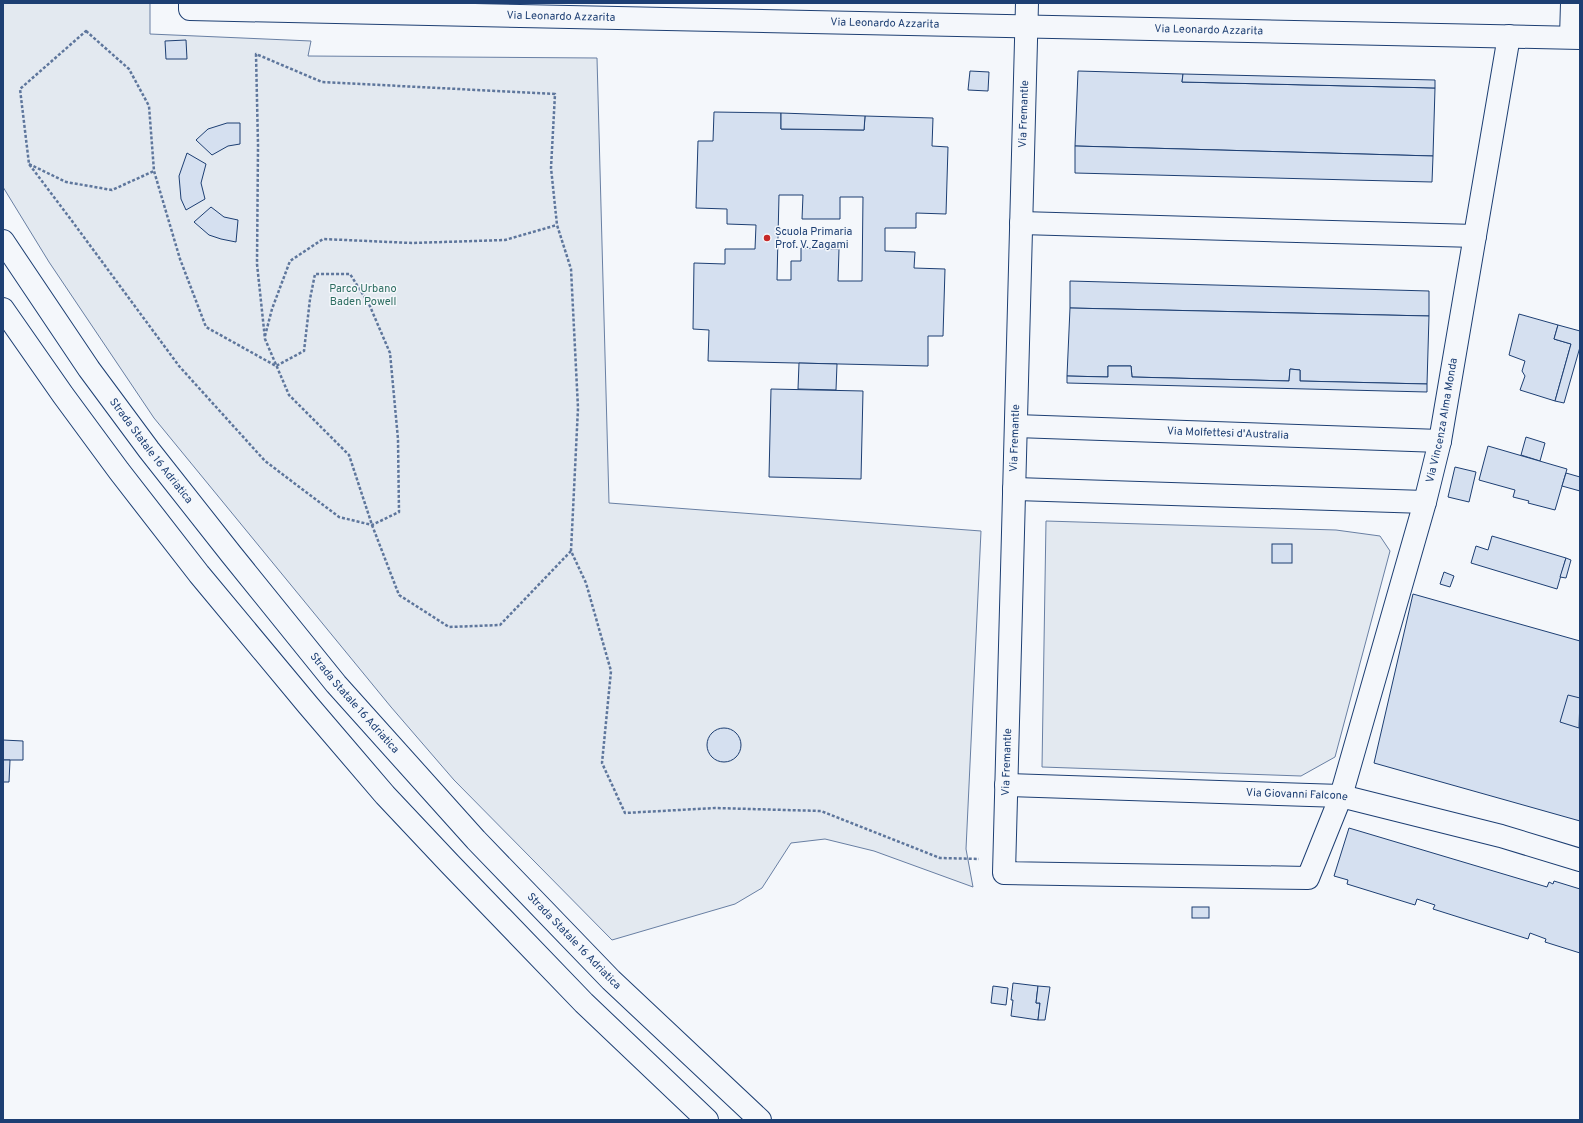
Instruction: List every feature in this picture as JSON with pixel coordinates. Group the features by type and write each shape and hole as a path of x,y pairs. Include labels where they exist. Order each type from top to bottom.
{"main road":[{"name":"Via Fremantle","path":"1004,866 1027,3"},
{"path":"1572,3 1575,37"},
{"name":"Via Leonardo Azzarita","path":"190,6 577,10 1026,26 1575,37"},
{"name":"Via Vincenza Alma Monda","path":"1004,866 1308,878 1340,796 1425,502 1440,441 1509,36"},
{"path":"1021,223 1475,236"},
{"name":"Strada Statale 16 Adriatica","path":"3,241 89,369 149,450 336,684 476,840 612,980 760,1120"},
{"path":"3,309 63,395 119,471 199,574 385,795 584,1004 707,1120"},
{"name":"Via Molfettesi d'Australia","path":"1016,426 1440,441"},
{"path":"1014,489 1425,502"},
{"name":"Via Giovanni Falcone","path":"1006,785 1340,796 1501,836 1580,860"}],"path":[{"path":"86,31 129,68 149,106 154,171 180,259 206,327 276,366 304,351 310,299 315,274 350,274 369,304 390,353 397,431 399,512 372,526 339,517 265,461 179,366 29,164 20,89 86,31"},
{"path":"571,551 500,625 450,626 399,596 372,526 349,455 289,395 265,338 257,264 258,145 256,54 322,82 555,94 551,168 557,225 571,269 578,408 571,551 586,583 610,671 602,763 625,813 715,808 821,811 940,858 1004,866"},
{"path":"29,164 66,182 112,190 154,171"},
{"path":"265,338 272,309 290,261 323,239 412,243 505,240 557,225"}],"green space":[{"name":"Parco Urbano Baden Powell","path":"3,3 150,3 150,34 311,41 308,56 597,58 609,503 981,531 966,849 973,887 874,851 825,839 791,843 762,888 735,904 612,940 454,780 391,707 154,418 49,262 3,187"},
{"path":"1046,521 1336,530 1380,536 1390,551 1335,757 1301,776 1042,767"}],"building":[{"path":"186,40 187,59 166,59 165,41"},
{"path":"970,71 989,72 988,91 968,90"},
{"path":"1078,71 1183,74 1182,82 1435,88 1433,156 1075,146"},
{"path":"1183,74 1435,80 1435,88 1182,82"},
{"name":"Scuola Primaria Prof. V. Zagami","path":"714,112 781,113 781,129 864,130 865,116 933,118 932,146 948,147 946,214 916,213 916,228 885,228 885,251 915,252 914,268 945,269 943,336 928,336 928,366 708,361 709,330 693,329 694,263 725,264 725,249 755,249 756,225 727,224 727,209 696,208 698,141 713,141","holes":["779,195 803,195 802,219 840,219 840,197 863,197 862,281 838,281 839,249 801,248 801,261 791,261 791,280 777,280"]},
{"path":"781,113 865,116 864,130 781,129"},
{"path":"227,123 240,123 240,144 228,146 212,155 196,140 208,129"},
{"path":"1075,146 1433,156 1432,182 1075,173"},
{"path":"187,153 206,164 201,183 205,199 186,210 181,199 179,176"},
{"path":"211,207 224,217 238,220 236,242 209,235 194,222"},
{"path":"1070,281 1429,291 1429,316 1070,308"},
{"path":"1070,308 1429,316 1427,384 1300,381 1300,370 1290,369 1289,381 1132,377 1131,366 1108,366 1108,377 1067,376"},
{"path":"1519,314 1558,325 1554,339 1571,344 1555,401 1520,390 1525,376 1522,371 1525,361 1509,355"},
{"path":"1558,325 1580,331 1580,347 1564,403 1555,401 1571,344 1554,339"},
{"path":"799,363 837,364 836,390 798,389"},
{"path":"1108,366 1131,366 1132,377 1289,381 1290,369 1300,370 1300,381 1427,384 1427,392 1067,383 1067,376 1108,377"},
{"path":"771,389 863,391 861,479 769,477"},
{"path":"1526,437 1545,443 1540,461 1521,455"},
{"path":"1488,446 1567,469 1555,510 1528,503 1529,501 1513,497 1515,490 1479,480"},
{"path":"1455,467 1476,472 1469,502 1448,497"},
{"path":"1566,473 1580,477 1580,491 1562,486"},
{"path":"1492,536 1566,558 1557,589 1471,563 1476,546 1488,550"},
{"path":"1272,544 1292,544 1292,563 1272,563"},
{"path":"1566,558 1571,560 1566,578 1560,577"},
{"path":"1444,572 1454,576 1450,587 1440,584"},
{"path":"1413,594 1580,641 1580,821 1374,763"},
{"path":"1568,695 1580,698 1579,728 1560,722"},
{"path":"727,728 736,733 740,738 740,752 736,757 731,761 721,762 717,761 708,752 707,742 708,738 717,729"},
{"path":"3,740 23,741 23,760 3,760"},
{"path":"3,760 10,760 9,782 3,782"},
{"path":"1349,828 1547,887 1549,882 1553,884 1554,881 1580,889 1580,953 1545,942 1546,939 1530,933 1528,939 1433,909 1435,905 1417,899 1415,905 1347,884 1348,880 1334,876"},
{"path":"1192,907 1209,907 1209,918 1192,918"},
{"path":"1013,983 1038,986 1036,1003 1040,1003 1038,1020 1011,1016"},
{"path":"993,986 1008,988 1006,1005 991,1003"},
{"path":"1038,986 1050,987 1045,1020 1038,1020 1040,1003 1036,1003"}],"place":[{"name":"Scuola Primaria Prof. V. Zagami","path":"767,238"}]}
